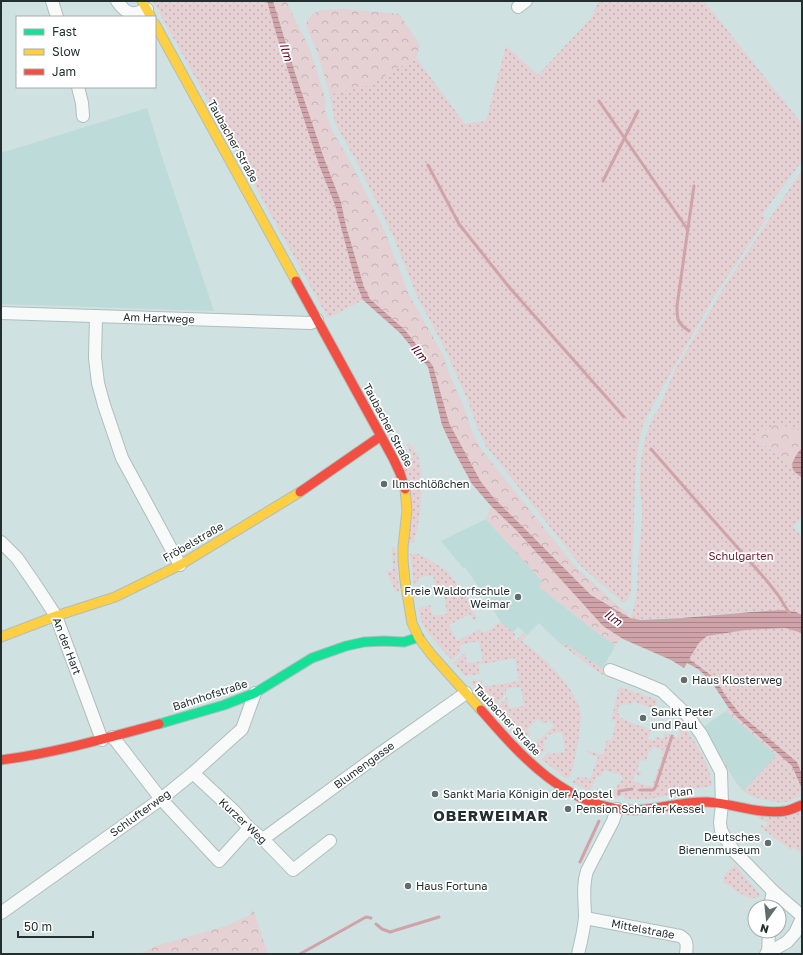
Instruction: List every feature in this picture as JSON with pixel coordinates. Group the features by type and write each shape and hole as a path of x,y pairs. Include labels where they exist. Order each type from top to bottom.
{"street":[{"path":"52,1 57,16"},
{"path":"117,1 124,9 133,14 147,9"},
{"name":"Taubacher Straße","path":"156,26 398,468 407,498 403,566 411,619 414,629 427,649 511,744 532,765 566,790 580,798 598,805"},
{"path":"78,88 83,116"},
{"name":"Am Hartwege","path":"1,313 310,323 317,320"},
{"path":"96,316 95,358 98,383 104,405 122,458 180,565"},
{"name":"Fröbelstraße","path":"1,637 56,616 116,597 180,565 301,492 381,436"},
{"name":"An der Hart","path":"1,542 17,558 38,587 56,616 108,739 219,861 250,828"},
{"name":"Bahnhofstraße","path":"1,760 25,757 108,739 224,705 255,693 312,658 346,646 364,642 404,642 419,637"},
{"path":"610,670 662,691 687,715 700,734 720,772 722,804 720,824 724,836 734,850 773,891 802,917 795,933 787,942 767,954"},
{"name":"Blumengasse","path":"263,839 466,692"},
{"name":"Schlufterweg","path":"1,913 161,799 193,773 242,729 255,693"},
{"name":"Kurzer Weg","path":"193,773 263,839 293,870 330,841"},
{"name":"Plan","path":"598,805 634,811 694,802 722,804 767,812 790,810 802,805"},
{"path":"578,954 585,918 584,879 586,871 613,821 617,809"},
{"path":"772,899 773,891"},
{"name":"Mittelstraße","path":"585,918 680,936 687,942 686,954"},
{"path":"767,954 768,939"}],"shaded area":[{"path":"147,108 214,311 1,304 1,153"},
{"name":"Freie Waldorfschule Weimar","path":"486,519 542,581 549,595 615,645 602,668 604,670 603,675 562,645 539,623 527,635 518,627 513,632 501,622 465,567 463,568 441,541"},
{"path":"726,711 790,767 802,795 785,802 775,802 752,796 745,792 737,784 702,728"}],"green space":[{"path":"153,1 267,1 278,40 319,165 335,205 356,283 363,300 328,318"},
{"path":"273,1 286,1 310,49 326,101 325,111 332,130 352,165 384,230 408,293 443,355 465,410 472,432 481,449 574,565 618,606 628,613 627,616 591,595 493,497 481,482 449,423 433,366 430,361 368,296 346,225 341,202 325,161 295,73"},
{"path":"599,1 704,1 802,124 802,161 762,215 766,219 715,295 643,424 638,447 635,475 631,591 626,601 623,603 581,566 486,446 445,349 417,296 394,238 358,164 335,123 330,95 337,92 367,86 416,58 465,124 486,121 506,46 538,75 591,18"},
{"path":"343,9 399,14 420,45 416,58 367,86 337,92 330,95 317,51 306,26 311,15 320,11"},
{"name":"Schulgarten","path":"802,170 802,431 776,424 755,437 797,474 802,476 802,516 793,527 802,536 802,615 788,611 778,611 649,619 630,618 637,593 638,560 642,526 640,482 641,461 648,429 655,413 657,413 675,370 723,289"},
{"path":"776,424 802,431 802,449 793,463 793,469 755,436"},
{"path":"409,443 419,459 421,468 420,513 413,543 409,543 402,462 413,457 406,444"},
{"path":"491,506 517,531 603,626 621,638 615,645 539,587 542,581 486,519"},
{"path":"392,547 395,547 399,591 396,592 386,571 393,571"},
{"path":"410,554 419,554 446,570 465,595 477,619 474,620 470,614 449,625 457,641 479,630 485,633 501,622 516,635 513,638 515,641 524,633 527,635 522,641 555,670 569,688 575,697 581,716 576,752 570,776 568,778 565,778 542,759 549,752 549,754 565,752 562,732 546,735 547,740 543,741 545,750 539,756 530,748 554,726 549,720 544,724 538,719 527,730 531,735 524,741 495,710 507,697 509,708 524,706 521,687 506,689 506,694 492,708 470,682 481,680 483,687 519,681 515,658 478,665 480,674 465,676 454,663 465,652 467,663 483,661 479,641 460,645 461,652 452,660 423,625 419,608 430,605 432,616 447,614 444,594 437,595 433,575 418,578 419,582 414,584"},
{"path":"785,628 802,633 802,774 797,762 741,715 725,695 715,678 689,659 699,643 707,636 746,630"},
{"path":"564,643 604,670 603,675 562,645"},
{"path":"621,687 657,700 654,709 633,701 631,705 626,704 625,702 625,704 618,706 618,712 616,713 618,713 619,718 639,727 646,728 646,730 651,730 648,739 654,741 656,737 663,739 665,733 678,738 682,725 692,738 705,761 712,784 711,786 682,791 662,797 648,799 624,799 624,795 619,794 618,798 595,792 597,789 613,793 619,783 620,784 623,776 604,770 601,777 596,776 589,791 572,782 578,777 590,779 598,757 585,750 603,755 607,739 612,740 616,720 611,721 618,691","holes":["653,747 663,750 661,754 663,755 652,787 633,781 635,774 640,776 642,772 637,770 640,760 646,761 649,751 651,751"]},
{"path":"728,707 737,717 792,766 802,792 790,767 726,711"},
{"path":"777,755 790,767 802,792 802,795 785,802 774,802 747,793 743,790 736,782 730,774 720,756 737,783 744,790"},
{"path":"802,812 802,854 793,847 791,850 760,827 761,825 766,827 768,822 757,818"},
{"path":"735,865 761,896 749,898 723,883 724,875"},
{"path":"253,909 268,954 139,954 156,946 226,926 250,915"}],"water":[{"name":"Ilm","path":"267,1 273,1 295,73 325,161 341,202 346,226 364,287 370,299 405,330 433,366 449,423 481,482 493,497 591,595 630,618 641,620 682,618 782,610 796,612 802,615 802,633 785,628 746,630 707,636 699,643 689,659 715,678 725,695 741,715 797,762 802,774 802,789 792,766 737,717 728,707 711,681 698,669 687,663 684,668 671,660 623,639 603,626 517,531 491,506 472,484 442,425 428,367 400,333 363,300 356,283 335,205 319,165 278,40"},
{"path":"801,449 801,477 793,470 792,464 794,458"}],"waterway":[{"path":"599,101 688,230"},
{"path":"603,181 638,111"},
{"path":"428,165 459,224 509,287 624,417"},
{"path":"689,331 682,326 678,320 677,306 694,186"},
{"path":"651,449 767,581 790,614"},
{"path":"640,790 653,790 655,788 672,736"},
{"path":"619,794 619,791 632,789"},
{"path":"580,862 599,821"},
{"path":"300,954 366,917 371,918"},
{"path":"376,924 382,929 390,932 439,917"}],"traffic: fast":[{"path":"159,724 224,705 255,693 312,658 346,646 364,642 404,642 419,637"}],"traffic: slow":[{"path":"142,1 150,16"},
{"path":"156,26 296,281"},
{"path":"405,489 407,510 403,560 412,623 419,638 431,654 481,710"},
{"path":"1,637 56,616 115,597 180,565 300,492"}],"traffic: jam":[{"path":"296,281 393,458 405,489"},
{"path":"300,492 381,436"},
{"path":"481,710 512,745 548,777 567,790 588,801 610,808 643,810 688,803 707,802 775,812 787,811 802,805"},
{"path":"1,760 61,749 159,724"}],"place":[{"name":"Ilmschlößchen","path":"384,484"},
{"name":"Freie Waldorfschule Weimar","path":"518,597"},
{"name":"Haus Klosterweg","path":"684,680"},
{"name":"Sankt Peter und Paul","path":"643,718"},
{"name":"Sankt Maria Königin der Apostel","path":"435,794"},
{"name":"Pension Scharfer Kessel","path":"568,809"},
{"name":"Deutsches Bienenmuseum","path":"768,843"},
{"name":"Haus Fortuna","path":"408,886"}],"district":[{"name":"OBERWEIMAR","path":"491,816"}]}
